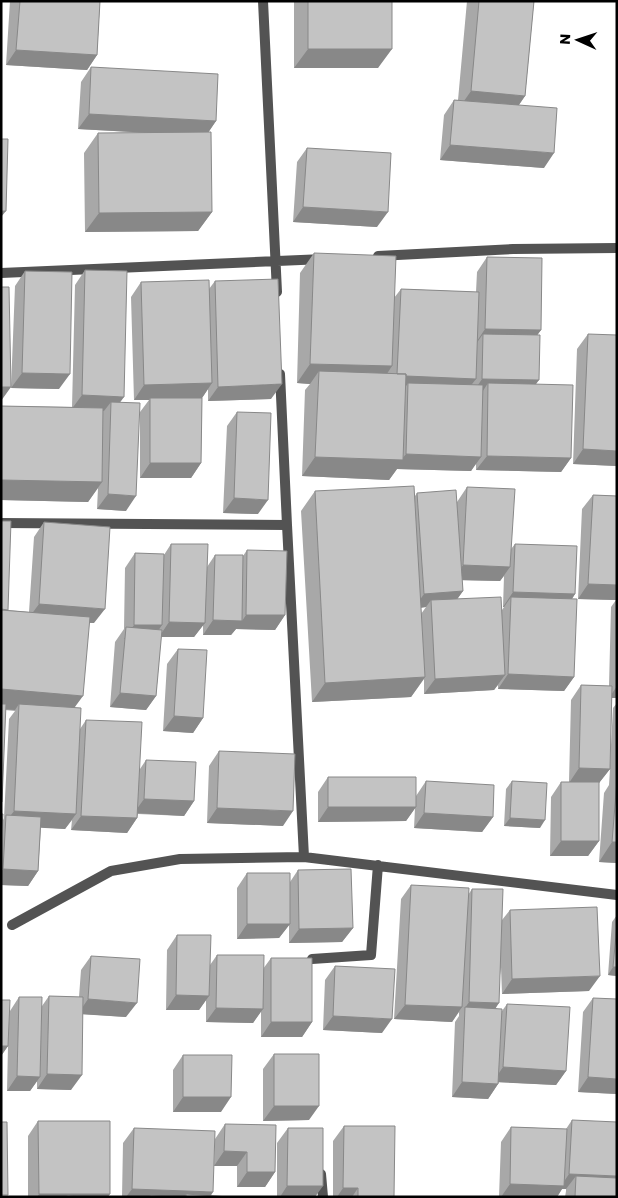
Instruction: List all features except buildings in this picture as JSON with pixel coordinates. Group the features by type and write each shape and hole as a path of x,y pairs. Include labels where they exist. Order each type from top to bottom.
{"street":[{"path":"264,1 277,301"},
{"path":"364,257 513,250 617,248"},
{"path":"1,273 335,259"},
{"path":"280,359 304,857"},
{"path":"1,523 287,525"},
{"path":"12,925 111,871 180,859 304,857 617,895"},
{"path":"312,959 371,955 378,865"},
{"path":"320,1167 323,1197"}]}
